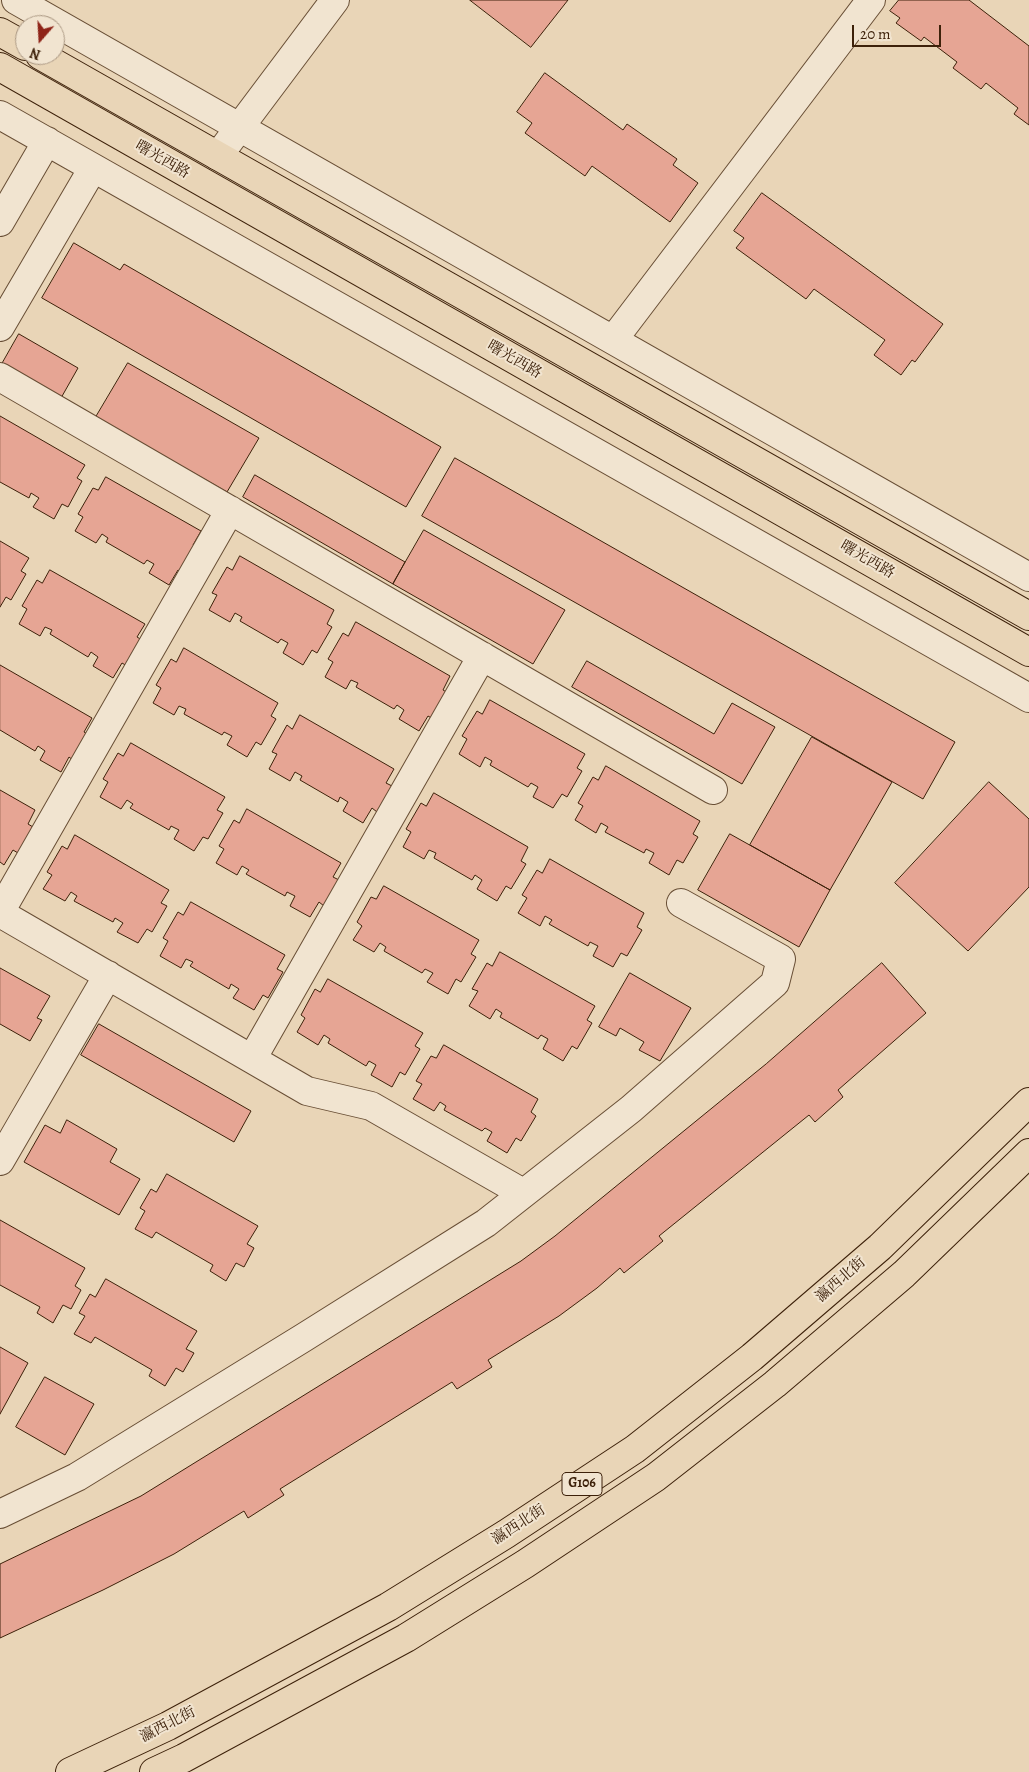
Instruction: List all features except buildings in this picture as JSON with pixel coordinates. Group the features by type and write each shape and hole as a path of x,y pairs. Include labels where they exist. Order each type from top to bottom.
{"main road":[{"path":"0,32 15,40"},
{"name":"曙光西路","path":"58,65 1029,616"},
{"name":"曙光西路","path":"0,67 1029,652"},
{"name":"瀛西北街","path":"70,1772 168,1726 388,1607 506,1534 635,1448 752,1356 880,1247 1029,1102"},
{"name":"G106","path":"154,1772 184,1758 406,1638 526,1564 656,1477 775,1384 904,1274 1029,1153"}],"street":[{"path":"16,0 1029,577"},
{"path":"218,156 335,0"},
{"path":"613,340 871,0"},
{"path":"0,115 1029,698"},
{"path":"0,222 47,141"},
{"path":"0,327 93,168"},
{"path":"0,377 713,790"},
{"path":"230,510 0,913 307,1091 371,1106 523,1193"},
{"path":"252,1059 482,656"},
{"path":"0,1514 77,1477 486,1223 631,1110 775,982 781,959 681,903"},
{"path":"0,1161 108,975"}]}
